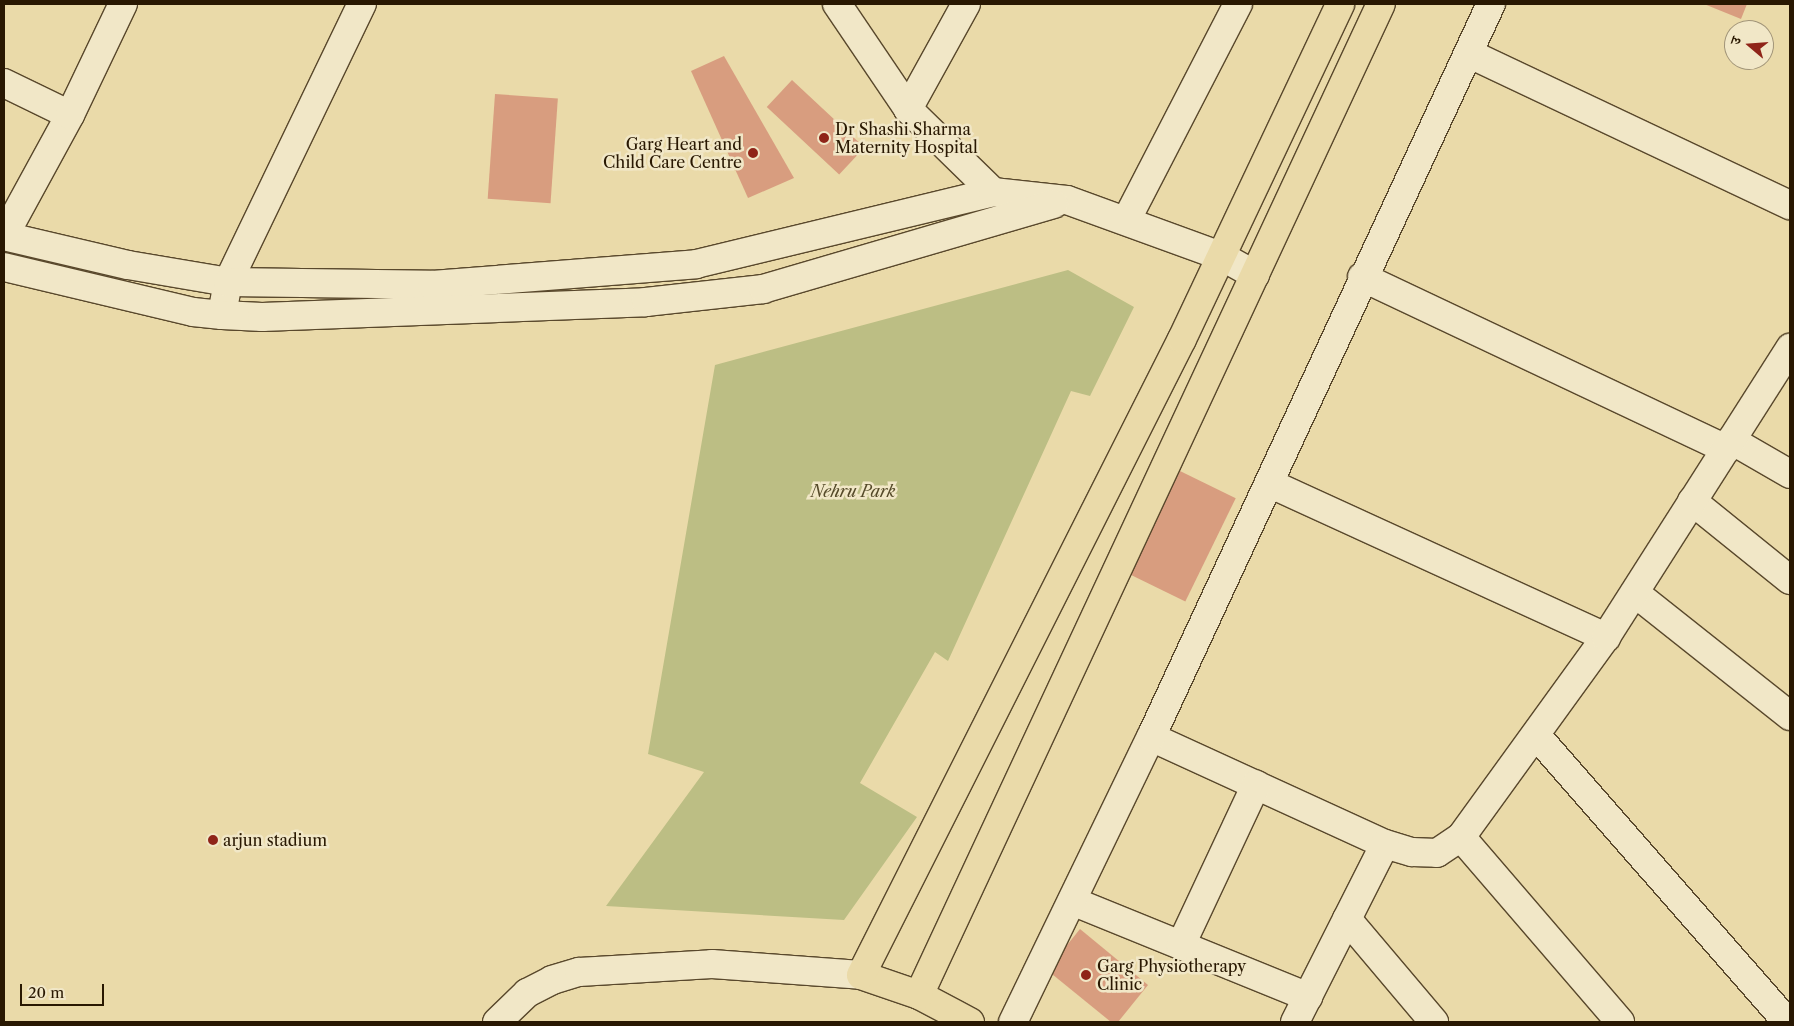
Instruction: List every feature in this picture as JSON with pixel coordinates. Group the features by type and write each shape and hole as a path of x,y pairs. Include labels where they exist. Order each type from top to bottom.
{"highway":[{"path":"970,1022 919,995 861,975 1182,339 1340,4"},
{"path":"919,995 1381,4"}],"street":[{"path":"123,4 70,115 4,236 128,265 228,282 432,285 696,264 994,192 1067,200 1127,219 1221,256 1255,274"},
{"path":"222,315 228,282 362,4"},
{"path":"838,4 908,109 994,192"},
{"path":"908,109 966,4"},
{"path":"1127,219 1238,4"},
{"path":"1013,1022 1151,737 1362,277 1470,54 1491,4"},
{"path":"1470,54 1790,205"},
{"path":"4,83 70,115"},
{"path":"4,267 193,312 222,315 272,316 636,302 720,296 764,289 1067,200"},
{"path":"1362,277 1790,474"},
{"path":"1151,737 1385,844 1412,852 1437,853 1462,837 1606,637 1728,445 1788,357"},
{"path":"1269,483 1606,637"},
{"path":"1692,501 1790,580"},
{"path":"1635,593 1790,716"},
{"path":"1536,735 1787,1022"},
{"path":"1181,945 1256,785"},
{"path":"1462,837 1620,1022"},
{"path":"1295,1022 1385,844"},
{"path":"1072,901 1308,997"},
{"path":"1347,919 1434,1022"},
{"path":"497,1022 527,993 552,980 579,972 712,964 861,975"}],"green space":[{"name":"Nehru Park","path":"1068,270 1134,307 1090,396 1071,391 948,661 935,652 860,783 917,817 844,920 606,906 704,772 648,754 715,365"}],"building":[{"path":"1704,4 1747,4 1741,19"},
{"path":"724,56 794,178 748,198 691,71"},
{"path":"792,80 864,148 839,175 767,107"},
{"path":"495,94 558,98 551,203 488,199"},
{"path":"1180,471 1236,498 1185,602 1130,574"},
{"path":"1080,929 1148,985 1118,1022 1111,1022 1047,970"}],"place":[{"name":"Dr Shashi Sharma Maternity Hospital","path":"824,138"},
{"name":"Garg Heart and Child Care Centre","path":"753,153"},
{"name":"arjun stadium","path":"213,840"},
{"name":"Garg Physiotherapy Clinic","path":"1086,975"}]}
